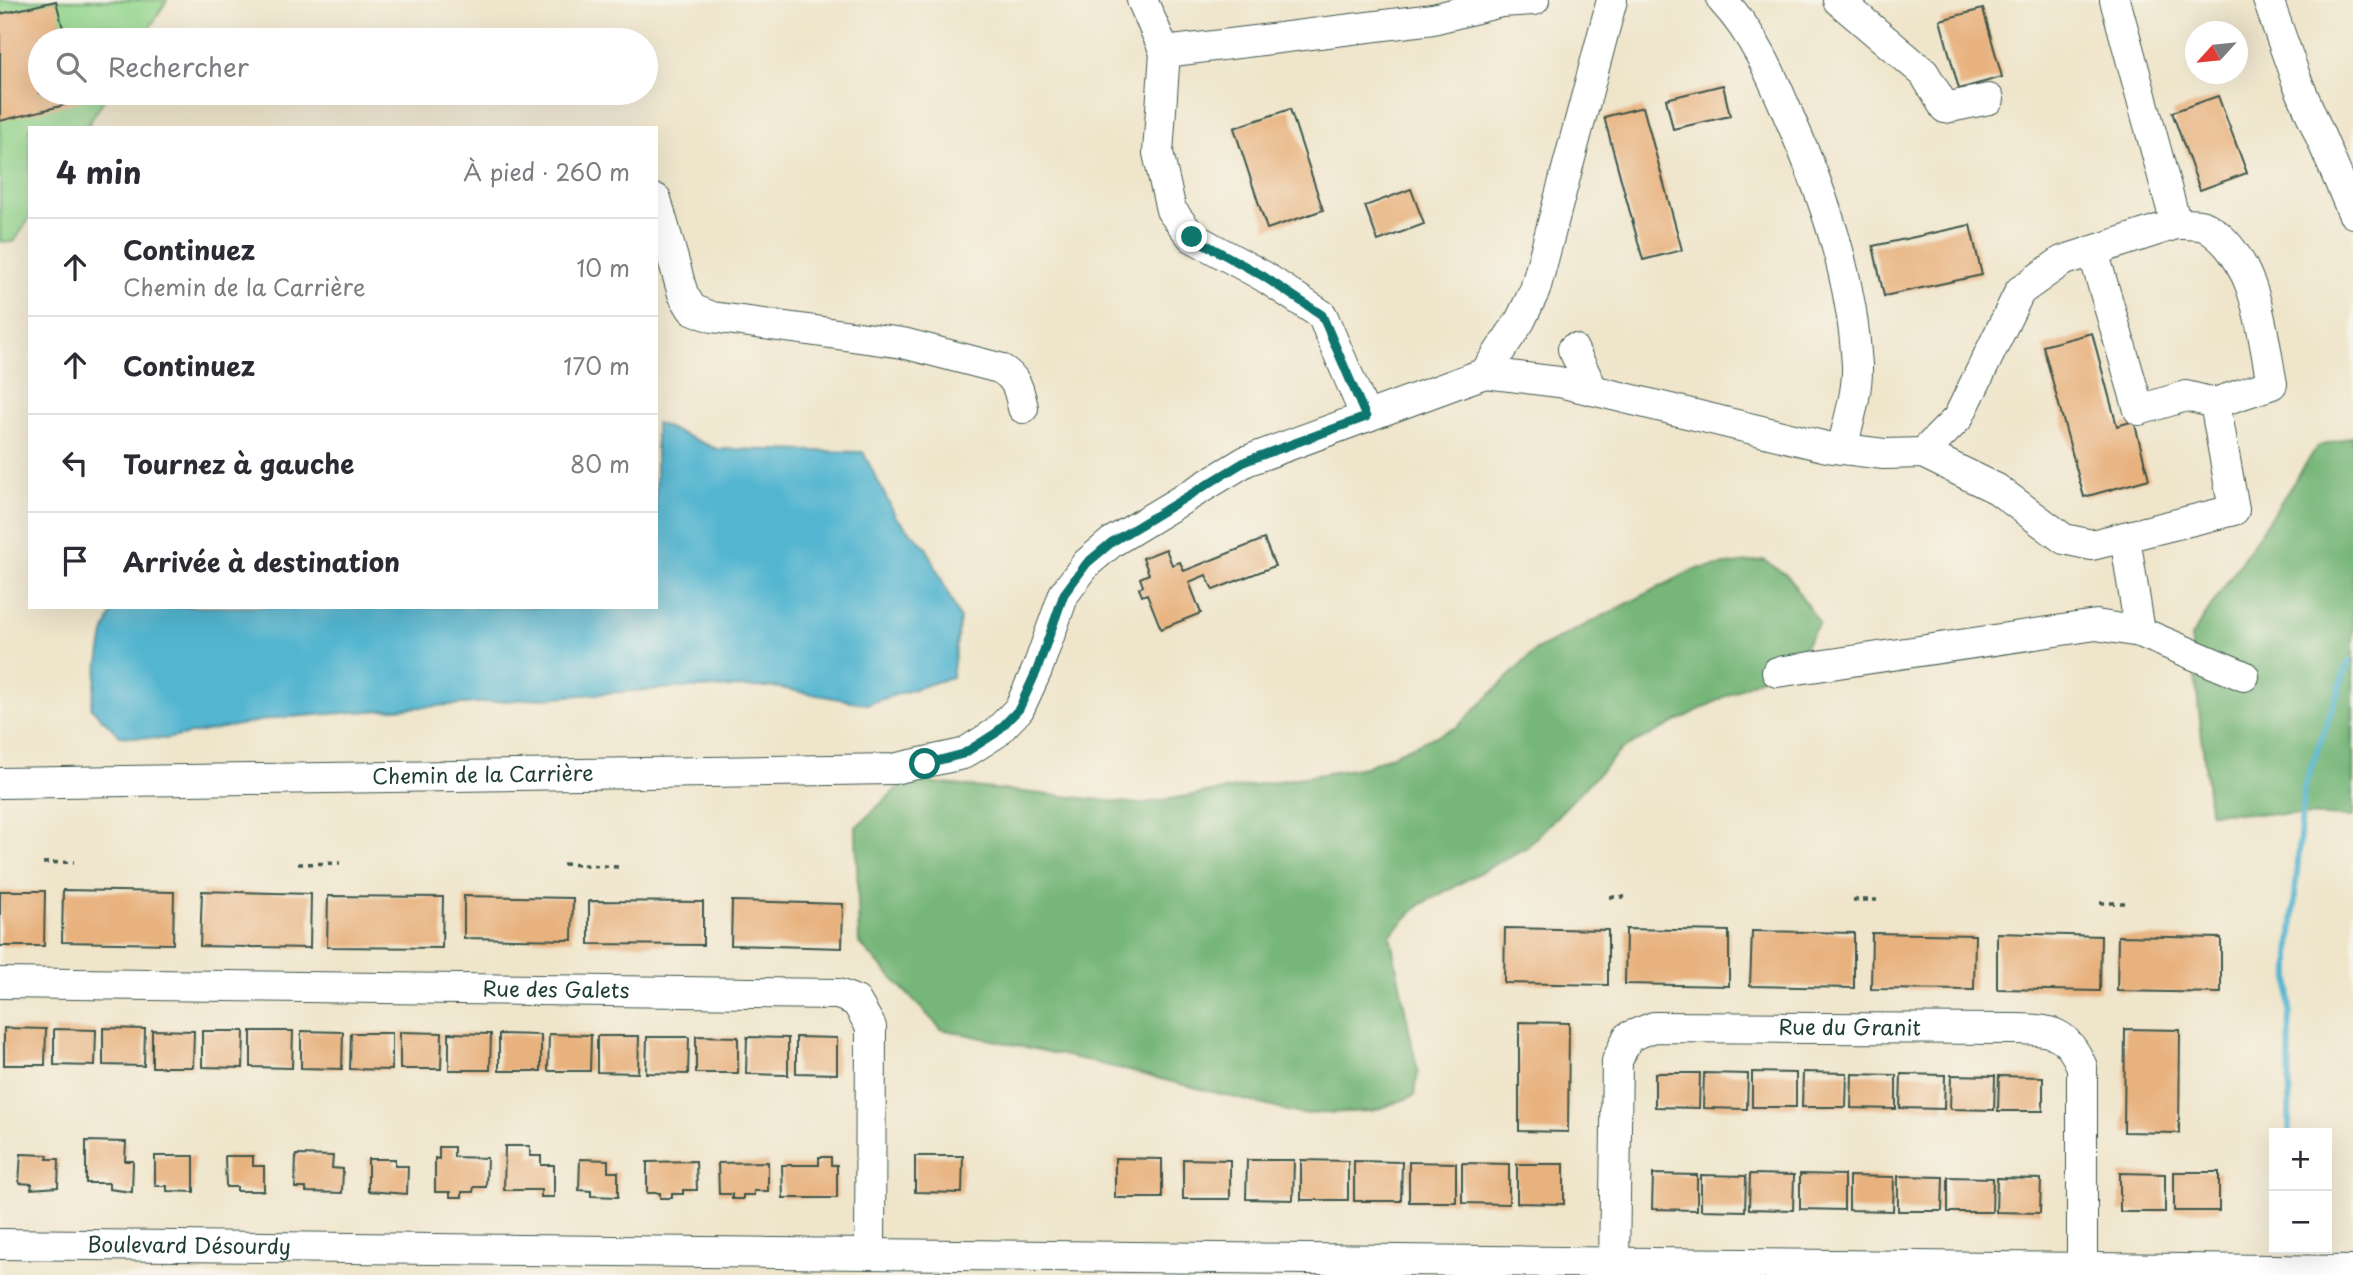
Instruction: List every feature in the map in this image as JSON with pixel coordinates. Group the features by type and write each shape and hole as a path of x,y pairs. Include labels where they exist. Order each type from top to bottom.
{"street":[{"path":"1142,0 1165,52 1158,153 1171,210 1192,237 1263,276 1322,315 1366,417 1485,373 1559,382 1842,449 1923,453 1997,489 2064,539 2092,545 2234,510 2215,402"},
{"path":"1165,52 1433,19 1501,2 1534,0"},
{"path":"1485,373 1520,321 1535,290 1612,0"},
{"path":"1722,0 1744,24 1776,87 1817,180 1845,271 1857,368 1842,449"},
{"path":"1839,0 1924,73 1945,108 1989,99"},
{"path":"2115,0 2176,224"},
{"path":"2268,0 2297,79 2353,213"},
{"path":"658,206 683,294 692,309 712,317 903,343 999,368 1008,373 1018,385 1023,408"},
{"path":"1923,453 1958,418 2020,291 2062,261 2092,251 2176,224 2206,226 2231,248 2255,299 2272,384 2215,402 2186,396 2139,410 2092,251"},
{"path":"1573,349 1593,390"},
{"name":"Chemin de la Carrière","path":"0,783 893,769 963,754 996,733 1019,709 1037,670 1064,594 1087,563 1112,542 1246,461 1366,417"},
{"path":"2125,537 2140,632"},
{"path":"1777,672 2096,625 2140,632 2244,676"},
{"name":"Rue des Galets","path":"0,984 838,995 856,1001 871,1027 870,1252"},
{"name":"Rue du Granit","path":"1614,1263 1617,1061 1628,1037 1654,1027 2012,1029 2046,1030 2063,1037 2075,1049 2082,1067 2082,1269"},
{"name":"Boulevard Désourdy","path":"0,1244 251,1261 870,1252 2353,1271"}],"path":[{"path":"43,863 74,862"},
{"path":"298,864 340,863"},
{"path":"563,864 620,867"},
{"path":"1610,897 1628,897"},
{"path":"1853,900 1877,900"},
{"path":"2100,903 2125,903"}],"green space":[{"path":"0,0 167,0 150,28 28,28 28,105 100,105 87,126 28,126 28,220 14,242 0,241"},
{"path":"2353,436 2353,817 2210,812 2191,637 2317,447"},
{"path":"1764,560 1788,576 1819,623 1796,660 1621,750 1527,847 1418,906 1390,935 1418,1073 1414,1096 1372,1111 1300,1114 1085,1060 941,1029 859,943 856,827 906,780 1139,804 1365,767 1457,727 1536,650 1695,569"}],"water":[{"path":"658,424 717,449 863,452 896,517 926,547 960,619 952,677 867,704 774,687 673,688 276,718 165,739 120,736 91,708 104,634 113,609 658,609"}],"building":[{"path":"56,1 63,28 28,28 28,105 65,105 0,121 0,14"},
{"path":"1983,9 2002,77 1959,89 1940,20"},
{"path":"1723,85 1730,116 1673,129 1666,99"},
{"path":"2218,96 2247,173 2200,190 2172,112"},
{"path":"1643,107 1682,250 1643,260 1604,117"},
{"path":"1290,109 1323,210 1267,229 1234,128"},
{"path":"1411,189 1424,224 1378,241 1365,206"},
{"path":"1970,225 1982,275 1884,296 1873,246"},
{"path":"2092,333 2117,426 2134,421 2149,479 2084,497 2043,346"},
{"path":"1264,539 1275,566 1213,590 1206,575 1189,582 1201,613 1161,629 1147,594 1142,596 1139,588 1143,586 1140,578 1149,574 1143,558 1166,549 1172,565 1180,562 1184,571"},
{"path":"63,890 174,892 173,944 62,942"},
{"path":"0,891 45,891 44,946 0,946"},
{"path":"202,891 311,894 310,948 200,946"},
{"path":"328,896 443,897 442,948 327,947"},
{"path":"464,896 573,898 572,940 464,938"},
{"path":"589,901 703,902 703,945 589,944"},
{"path":"732,901 843,904 842,948 731,945"},
{"path":"1505,928 1608,930 1608,985 1504,983"},
{"path":"1626,929 1729,931 1729,986 1625,984"},
{"path":"1752,931 1854,933 1854,988 1750,986"},
{"path":"1872,933 1975,935 1974,990 1871,989"},
{"path":"1997,933 2101,936 2100,991 1997,989"},
{"path":"2118,936 2221,938 2221,993 2117,991"},
{"path":"1519,1022 1569,1023 1568,1132 1519,1131"},
{"path":"4,1028 46,1029 45,1065 4,1065"},
{"path":"103,1028 145,1029 144,1066 103,1065"},
{"path":"54,1029 96,1030 95,1066 54,1065"},
{"path":"2125,1029 2180,1030 2179,1133 2124,1132"},
{"path":"152,1030 194,1031 193,1067 152,1067"},
{"path":"202,1031 244,1031 243,1068 202,1067"},
{"path":"251,1031 293,1031 292,1068 251,1067"},
{"path":"301,1031 343,1032 342,1069 301,1068"},
{"path":"400,1032 442,1033 441,1069 400,1069"},
{"path":"351,1033 392,1033 392,1070 350,1069"},
{"path":"449,1033 491,1034 490,1070 449,1070"},
{"path":"499,1034 541,1035 541,1071 499,1071"},
{"path":"549,1034 591,1035 590,1071 548,1071"},
{"path":"597,1036 639,1036 638,1073 597,1072"},
{"path":"696,1036 738,1037 738,1073 696,1073"},
{"path":"647,1037 689,1037 688,1074 646,1073"},
{"path":"747,1037 788,1038 788,1075 746,1074"},
{"path":"796,1037 837,1038 837,1074 796,1073"},
{"path":"1752,1072 1796,1073 1796,1107 1752,1107"},
{"path":"1803,1072 1847,1073 1846,1107 1802,1107"},
{"path":"1655,1073 1700,1073 1699,1108 1655,1107"},
{"path":"1704,1073 1748,1074 1747,1109 1703,1108"},
{"path":"1852,1074 1896,1075 1896,1109 1851,1108"},
{"path":"1901,1074 1945,1075 1944,1109 1900,1108"},
{"path":"1951,1075 1995,1076 1994,1110 1950,1109"},
{"path":"1999,1076 2043,1077 2043,1111 1998,1111"},
{"path":"86,1141 126,1142 125,1161 133,1161 132,1192 109,1189 109,1183 86,1183"},
{"path":"505,1146 530,1146 530,1156 541,1156 541,1165 554,1165 554,1197 541,1197 541,1190 504,1190"},
{"path":"439,1147 454,1147 454,1157 487,1158 486,1187 474,1187 473,1192 462,1192 462,1197 450,1197 450,1192 435,1192 435,1158 439,1159"},
{"path":"21,1154 48,1155 47,1159 59,1159 58,1187 31,1189 32,1184 19,1183"},
{"path":"296,1155 333,1156 332,1168 343,1169 342,1193 306,1192 306,1188 295,1188"},
{"path":"155,1156 194,1156 194,1192 167,1191 167,1186 155,1186"},
{"path":"225,1156 253,1156 253,1166 264,1166 264,1191 237,1191 237,1187 226,1187"},
{"path":"915,1156 963,1156 962,1193 915,1192"},
{"path":"819,1157 831,1157 831,1165 837,1165 837,1198 783,1198 782,1165 819,1165"},
{"path":"1115,1158 1162,1159 1162,1198 1115,1198"},
{"path":"368,1159 395,1159 395,1166 408,1166 407,1194 368,1191"},
{"path":"580,1159 608,1160 608,1172 618,1172 618,1197 591,1196 591,1191 579,1190"},
{"path":"1183,1159 1230,1160 1230,1199 1183,1199"},
{"path":"1247,1160 1294,1160 1293,1200 1246,1199"},
{"path":"1301,1160 1348,1161 1348,1200 1301,1200"},
{"path":"696,1161 697,1190 683,1190 683,1194 672,1194 672,1198 660,1198 660,1193 647,1193 647,1162"},
{"path":"1354,1161 1402,1162 1401,1201 1354,1201"},
{"path":"768,1162 768,1191 754,1191 754,1195 743,1195 743,1199 732,1199 732,1194 719,1194 718,1163"},
{"path":"1409,1162 1456,1163 1456,1202 1409,1202"},
{"path":"1462,1163 1509,1164 1509,1204 1462,1203"},
{"path":"1517,1164 1564,1164 1564,1204 1517,1203"},
{"path":"2174,1172 2219,1172 2219,1211 2174,1211"},
{"path":"2120,1173 2165,1174 2165,1212 2120,1212"},
{"path":"1653,1174 1697,1175 1697,1210 1652,1209"},
{"path":"1750,1174 1794,1175 1793,1210 1749,1209"},
{"path":"1800,1174 1844,1175 1844,1210 1800,1209"},
{"path":"1701,1175 1746,1176 1745,1211 1701,1210"},
{"path":"1849,1176 1894,1177 1893,1211 1849,1210"},
{"path":"1898,1176 1943,1177 1942,1211 1898,1211"},
{"path":"1948,1177 1993,1178 1992,1212 1948,1212"},
{"path":"1997,1178 2041,1179 2040,1213 1996,1212"}],"waterway":[{"path":"2289,1128 2290,956 2304,787 2349,661"}],"route":[{"path":"925,764 963,754 996,733 1019,709 1037,670 1064,594 1087,563 1112,542 1246,461 1366,417 1322,315 1263,276 1192,237"}]}
